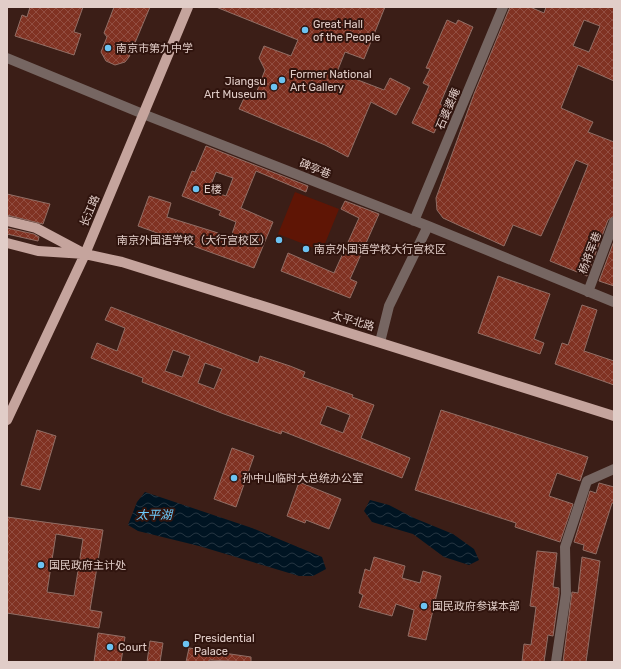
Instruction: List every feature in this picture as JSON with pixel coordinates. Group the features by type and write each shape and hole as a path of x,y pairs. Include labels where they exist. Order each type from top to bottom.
{"main road":[{"name":"长江路","path":"7,420 85,254 188,7"},
{"name":"太平北路","path":"7,221 36,228 85,254"},
{"name":"太平北路","path":"7,243 38,251 85,254 122,262 614,416"}],"street":[{"name":"石婆婆庵","path":"414,221 503,7"},
{"name":"碑亭巷","path":"7,58 143,114 428,226 614,302"},
{"name":"杨将军巷","path":"588,292 614,222"},
{"path":"380,342 389,306 428,226"},
{"path":"556,662 566,594 565,547 587,481 614,469"}],"shaded area":[{"path":"295,192 339,209 322,251 278,234"}],"water":[{"name":"太平湖","path":"145,492 252,528 322,557 326,569 313,576 299,576 199,546 138,531 128,525 137,502"},
{"path":"370,500 389,505 414,518 453,534 474,549 479,560 469,565 444,557 413,534 372,522 364,511"}],"building":[{"path":"30,7 83,7 74,32 81,34 74,55 15,36 22,15 27,17"},
{"path":"114,7 150,7 129,57 125,62 115,65 106,61 101,52 107,37 104,33"},
{"path":"216,7 385,7 364,59 345,52 337,72 384,90 390,78 410,88 396,115 371,102 348,157 325,145 239,109 245,96 257,91 265,70 259,58 264,46 291,56 298,40"},
{"path":"510,7 530,7 544,13 546,7 614,7 614,81 578,65 561,108 593,122 588,132 614,142 614,216 608,220 587,276 550,261 588,165 576,160 541,236 513,225 504,246 443,218 437,210 436,198 474,94","holes":["584,20 600,26 589,52 573,46"]},
{"path":"447,20 456,24 458,20 473,27 440,104 446,107 434,133 412,123 429,86 423,83 430,69 426,68"},
{"path":"206,146 308,186 306,192 256,171 241,208 273,222 254,268 138,226 149,196 171,203 167,217 231,237 236,222 219,215 221,211 182,196 192,171 195,172","holes":["216,172 233,178 226,196 209,190"]},
{"path":"7,194 50,204 43,224 7,215"},
{"path":"345,201 379,214 350,279 357,282 350,298 281,271 288,253 334,273 359,218 341,209"},
{"path":"7,228 34,234 39,237 38,241 7,234"},
{"path":"614,241 614,286 599,281"},
{"path":"498,276 550,294 534,339 544,343 540,354 478,333"},
{"path":"582,305 597,310 584,351 614,361 614,385 555,364 562,343 568,345"},
{"path":"111,307 258,363 260,356 290,366 305,372 303,377 353,395 352,397 374,405 361,438 410,458 402,478 282,431 281,434 224,414 142,382 143,378 91,358 97,343 117,351 125,328 105,320","holes":["173,350 190,356 182,377 165,371","205,363 222,369 214,389 198,383","327,406 350,415 343,433 320,424"]},
{"path":"441,410 588,457 580,481 557,473 549,496 573,504 560,542 515,527 516,523 415,490"},
{"path":"37,430 56,436 40,490 21,485"},
{"name":"孙中山临时大总统办公室","path":"232,448 254,456 236,507 214,499"},
{"path":"299,482 341,499 329,529 306,520 305,523 287,516"},
{"path":"599,483 614,487 614,503 612,503 596,554 583,550 584,545 574,542 590,491 596,493"},
{"name":"国民政府主计处","path":"7,517 103,530 90,610 102,612 99,628 7,613","holes":["56,534 83,539 74,596 47,592"]},
{"path":"537,551 557,553 553,587 559,588 559,594 553,636 548,635 544,662 522,662 524,644 531,645 536,607 530,606"},
{"path":"374,557 405,566 402,578 420,583 423,571 441,576 426,640 408,636 414,610 396,604 392,616 359,607 363,595 359,593 365,569 370,571"},
{"path":"582,557 600,561 586,662 563,662 572,592 578,593"},
{"name":"Court","path":"98,633 125,637 121,662 94,662"},
{"path":"150,641 163,643 160,662 147,662"},
{"path":"189,648 251,657 251,662 209,660 209,662 186,662"}],"place":[{"name":"Great Hall of the People","path":"305,30"},
{"name":"南京市第九中学","path":"108,48"},
{"name":"Former National Art Gallery","path":"282,80"},
{"name":"Jiangsu Art Museum","path":"274,87"},
{"name":"E楼","path":"196,189"},
{"name":"南京外国语学校（大行宫校区）","path":"279,240"},
{"name":"南京外国语学校大行宫校区","path":"306,249"},
{"name":"孙中山临时大总统办公室","path":"234,478"},
{"name":"国民政府主计处","path":"41,565"},
{"name":"国民政府参谋本部","path":"424,606"},
{"name":"Presidential Palace","path":"186,644"},
{"name":"Court","path":"110,647"}]}
